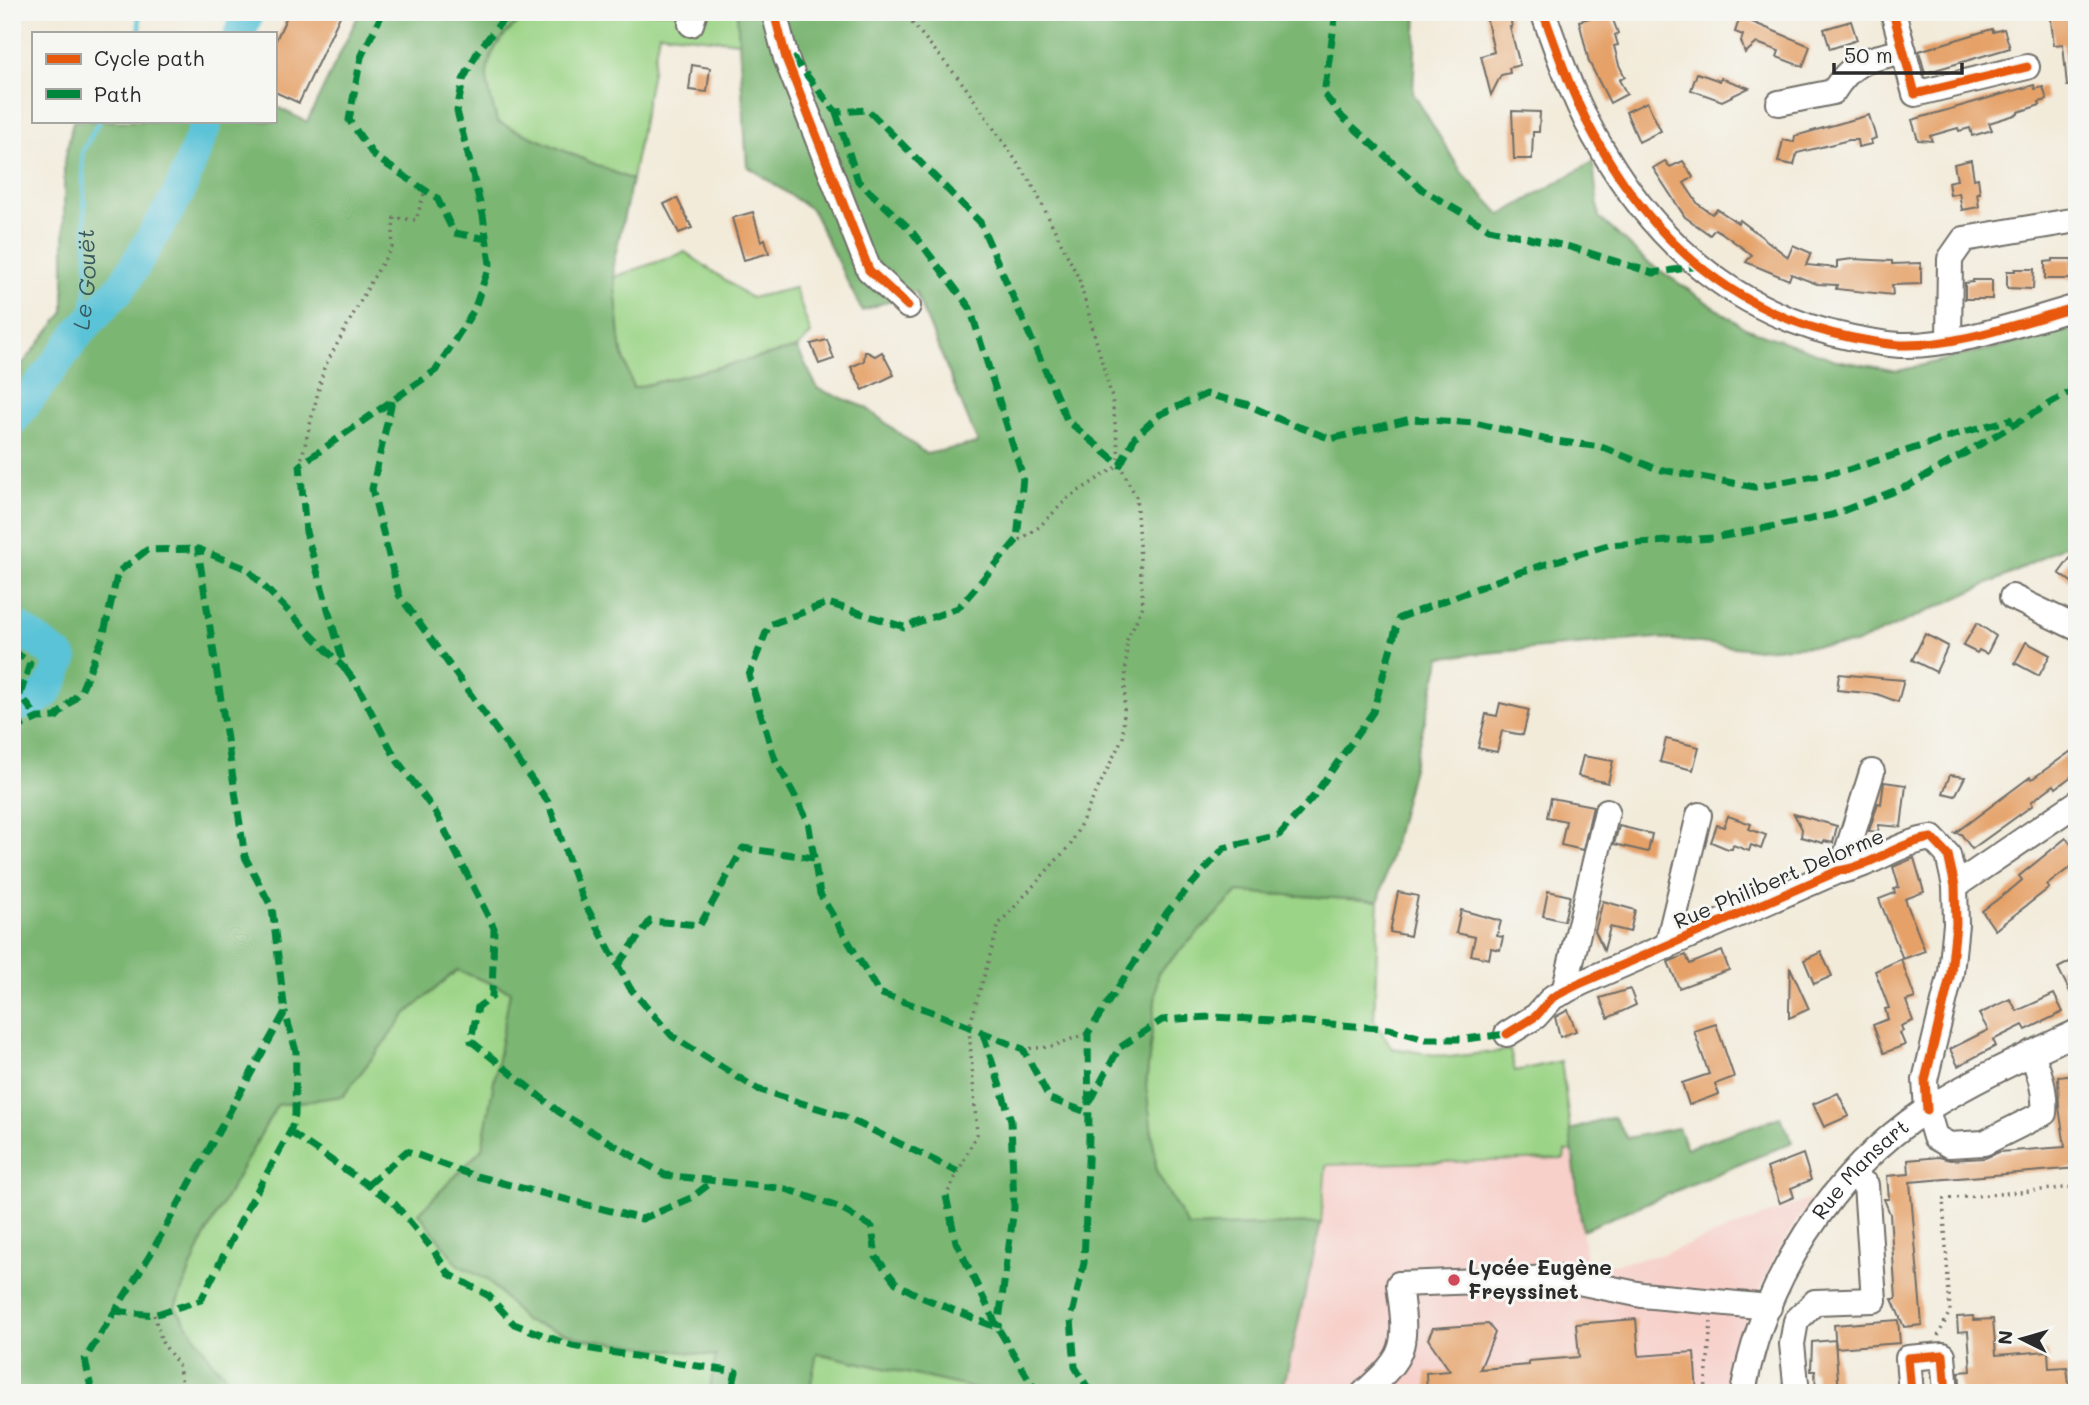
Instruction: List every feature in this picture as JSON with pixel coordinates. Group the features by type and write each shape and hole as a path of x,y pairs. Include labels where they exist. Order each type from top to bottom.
{"street":[{"path":"774,12 786,58 869,270 908,306"},
{"path":"1544,12 1581,111 1619,176 1673,242 1720,282 1776,315 1830,333 1900,345 1949,341 2077,307"},
{"path":"1893,12 1915,94 2027,67"},
{"path":"1779,103 1833,92 1844,74 1859,63 1903,51"},
{"path":"1949,341 1950,259 1964,239 2052,222 2077,220"},
{"path":"2012,597 2077,628"},
{"path":"1841,871 1872,772"},
{"path":"1955,886 2077,803"},
{"path":"1564,992 1607,811"},
{"path":"1667,947 1699,815"},
{"name":"Rue Philibert Delorme","path":"1507,1034 1536,1016 1553,997 1914,840 1932,838 1948,855 1955,886 1956,924 1951,973 1925,1080 1927,1110"},
{"name":"Rue Mansart","path":"1743,1393 1758,1334 1786,1270 1816,1220 1851,1176 1887,1139 1927,1110 2031,1053 2077,1032"},
{"path":"1927,1110 1935,1137 1949,1145 1984,1143 2044,1113 2045,1098 2038,1067 2031,1053"},
{"path":"1797,1393 1793,1344 1796,1321 1815,1302 1874,1300 1866,1185 1851,1176"},
{"path":"1786,1270 1815,1302"},
{"path":"1364,1393 1391,1365 1400,1351 1403,1335 1399,1283 1559,1278 1642,1295 1769,1307"},
{"path":"1911,1393 1908,1358 1943,1355 1946,1393"}],"path":[{"path":"903,12 964,85 1032,184 1079,279 1112,398 1119,465 1136,497 1143,606 1127,640 1123,737 1071,844 999,924 969,1028 977,1134 946,1196"},
{"path":"300,465 324,368 393,247 394,218 416,220 425,190"},
{"path":"1014,544 1039,527 1069,498 1119,465"},
{"path":"1023,1049 1050,1047 1088,1032"},
{"path":"1927,1356 1950,1311 1942,1199 2077,1188"},
{"path":"1705,1393 1712,1302"},
{"path":"154,1315 162,1342 178,1364 184,1393"}],"shaded area":[{"name":"Lycée Eugène Freyssinet","path":"1564,1151 1573,1151 1587,1269 1660,1255 1813,1198 1776,1254 1760,1290 1741,1339 1727,1393 1172,1393 1326,1165 1563,1159"}],"green space":[{"path":"360,12 536,12 510,29 492,54 487,74 490,98 497,122 632,180 613,265 621,348 633,388 797,348 818,389 865,407 926,454 978,443 915,291 862,311 812,210 747,166 737,12 1417,12 1413,93 1462,173 1501,215 1593,162 1599,217 1646,261 1745,328 1836,360 1898,371 2077,328 2077,539 2015,572 1855,644 1752,649 1657,638 1441,657 1379,901 1238,892 1158,973 1146,1086 1157,1173 1188,1227 1321,1223 1286,1376 1278,1393 995,1393 817,1353 809,1393 709,1393 716,1356 584,1339 525,1321 488,1280 458,1265 419,1213 482,1149 510,991 457,970 406,1014 343,1096 277,1105 203,1239 175,1307 215,1365 243,1393 12,1393 12,377 64,312 64,164 73,122 276,122 276,106 307,122"},
{"path":"536,12 737,12 739,42 659,33 632,180 497,122 487,74 492,54 510,30"},
{"path":"685,252 751,298 795,288 811,334 797,348 633,388 621,348 614,277"},
{"path":"1238,892 1379,901 1374,1020 1392,1048 1449,1057 1510,1050 1515,1071 1561,1061 1573,1151 1565,1151 1564,1159 1326,1165 1321,1223 1188,1227 1157,1173 1146,1086 1158,973"},
{"path":"457,970 511,991 482,1149 419,1213 458,1265 488,1280 525,1321 584,1339 717,1356 709,1393 243,1393 215,1365 175,1307 203,1239 277,1105 343,1096 406,1014"},
{"path":"1614,1117 1627,1138 1678,1128 1687,1148 1780,1117 1793,1142 1582,1230 1570,1130"},
{"path":"816,1353 995,1393 809,1393"}],"building":[{"path":"289,12 342,12 299,103 276,92 276,40"},
{"path":"1485,12 1509,12 1520,65 1509,68 1510,73 1501,75 1491,95 1481,56 1494,52"},
{"path":"1610,12 1618,33 1615,35 1618,45 1614,46 1625,77 1619,80 1627,94 1610,103 1589,62 1579,21"},
{"path":"2050,12 2073,12 2077,42 2077,86 2067,86 2063,44 2054,45"},
{"path":"1740,17 1810,46 1803,67 1777,57 1779,51 1757,43 1745,53 1741,41 1743,35 1735,32"},
{"path":"1851,21 1857,40 1830,49 1824,29"},
{"path":"1992,29 1993,32 2004,29 2010,48 1925,73 1919,51"},
{"path":"692,65 710,68 707,92 689,90"},
{"path":"1697,73 1749,88 1722,101 1691,90"},
{"path":"2034,85 2035,89 2043,87 2047,100 2018,114 1989,123 1992,130 1972,136 1970,128 1959,131 1958,128 1930,136 1932,141 1918,140 1912,120"},
{"path":"1647,102 1661,131 1639,142 1626,112"},
{"path":"1512,111 1540,112 1539,132 1533,132 1532,159 1514,159"},
{"path":"1869,115 1876,138 1871,140 1872,144 1858,147 1857,140 1849,140 1797,153 1794,165 1778,162 1783,140 1794,142 1795,136"},
{"path":"1971,160 1974,179 1978,178 1979,207 1962,210 1959,193 1950,195 1948,182 1957,180 1954,164"},
{"path":"1665,161 1670,167 1683,161 1693,177 1684,183 1698,204 1712,214 1717,209 1738,223 1740,220 1788,257 1793,245 1811,253 1806,265 1837,268 1837,261 1853,259 1892,261 1892,264 1921,263 1921,284 1892,285 1893,295 1836,289 1837,285 1817,284 1791,274 1789,280 1746,262 1752,255 1715,229 1710,235 1685,217 1653,168"},
{"path":"677,198 692,228 679,233 664,204"},
{"path":"753,212 761,241 765,239 769,253 744,260 732,218"},
{"path":"2072,259 2072,279 2045,279 2045,262"},
{"path":"2034,269 2033,289 2007,288 2007,271"},
{"path":"1992,280 1992,299 1965,299 1965,283"},
{"path":"827,340 834,359 819,364 811,344"},
{"path":"865,351 875,356 882,352 894,375 863,390 851,367 864,361"},
{"path":"2077,549 2077,586 2059,573"},
{"path":"1977,623 1996,636 1987,654 1979,650 1977,653 1963,646"},
{"path":"1925,634 1948,646 1936,672 1912,660"},
{"path":"2026,642 2050,655 2039,676 2015,663"},
{"path":"1839,674 1904,680 1898,702 1877,694 1837,690"},
{"path":"1500,703 1529,710 1523,735 1502,731 1497,752 1478,748 1486,714 1497,716"},
{"path":"1666,739 1699,747 1693,770 1660,762"},
{"path":"2077,747 2077,772 2056,788 2054,785 2031,802 2033,805 1972,849 1961,834 1955,833 2030,777 2032,779"},
{"path":"1583,756 1613,761 1608,783 1578,776"},
{"path":"1950,775 1965,777 1955,796 1943,793"},
{"path":"1884,782 1906,785 1901,827 1879,825 1878,832 1869,831 1878,803 1881,804"},
{"path":"1551,798 1593,806 1583,850 1561,845 1566,821 1547,817"},
{"path":"1794,814 1837,826 1833,843 1801,837 1802,829"},
{"path":"1728,816 1751,824 1749,829 1766,835 1761,849 1751,845 1749,851 1733,845 1732,849 1728,849 1711,842 1717,825 1724,827"},
{"path":"1619,826 1652,834 1648,852 1614,844"},
{"path":"2066,838 2077,852 2077,862 2047,885 2049,888 1995,930 1982,911 2014,887 2022,880 2019,876"},
{"path":"1914,858 1924,892 1905,899 1925,951 1903,959 1879,899 1895,893 1894,889 1899,887 1893,867"},
{"path":"1548,891 1570,896 1564,921 1543,916"},
{"path":"1398,892 1418,896 1410,936 1390,932"},
{"path":"1603,901 1635,910 1630,932 1610,927 1604,950 1595,931"},
{"path":"1461,910 1501,921 1497,936 1503,937 1500,950 1491,948 1489,959 1471,955 1475,937 1456,933"},
{"path":"1722,951 1729,970 1679,988 1668,962 1686,955 1690,964"},
{"path":"1821,952 1832,976 1814,984 1804,960"},
{"path":"2077,958 2077,1006 2058,968"},
{"path":"1901,959 1915,998 1906,1001 1913,1021 1901,1026 1903,1031 1900,1033 1905,1045 1884,1053 1873,1025 1888,1019 1885,1009 1889,1008 1875,971"},
{"path":"1790,967 1809,1009 1789,1018 1789,1008"},
{"path":"1630,989 1636,1005 1608,1018 1600,998"},
{"path":"2054,994 2063,1012 2026,1030 2023,1025 1993,1040 1996,1046 1958,1066 1950,1049 1988,1030 1979,1014 2010,999 2017,1011"},
{"path":"1568,1010 1576,1031 1560,1037 1555,1017"},
{"path":"1716,1024 1734,1077 1715,1084 1719,1094 1689,1105 1682,1083 1709,1074 1694,1031"},
{"path":"2077,1075 2077,1168 1910,1182 1922,1325 1904,1327 1892,1299 1896,1299 1890,1214 1884,1199 1889,1199 1887,1176 1909,1174 1908,1160 1939,1157 1950,1160 1985,1158 1999,1152 2065,1147 2058,1077"},
{"path":"1838,1093 1849,1116 1824,1127 1813,1104"},
{"path":"1803,1154 1811,1180 1791,1188 1794,1197 1780,1203 1767,1168"},
{"path":"1973,1316 1974,1320 1993,1319 1996,1355 2048,1351 2049,1368 2067,1367 2070,1393 1961,1393 1959,1372 1971,1371 1968,1331 1958,1332 1957,1317"},
{"path":"1636,1319 1639,1356 1694,1352 1697,1393 1427,1393 1426,1373 1450,1371 1428,1339 1433,1328 1488,1324 1495,1333 1480,1369 1579,1357 1576,1324"},
{"path":"1898,1320 1900,1343 1836,1348 1834,1325"},
{"path":"1835,1340 1839,1393 1816,1393 1815,1371 1811,1371 1812,1342"}],"waterway":[{"name":"Le Gouët","path":"138,12 140,32"},
{"path":"240,32 248,12"},
{"name":"Le Gouët","path":"81,330 88,277 82,153 98,122"},
{"path":"12,421 81,330 123,285 179,193 207,122"},
{"name":"Le Gouët","path":"12,623 62,659 46,692 33,701 12,707"}],"marked path":[{"path":"383,12 361,57 349,120 374,156 437,198 454,233 487,239"},
{"path":"92,1393 85,1359 150,1255 285,1012 272,908 245,857 198,549 247,569 345,669 306,532 300,465 436,370 474,310 490,264 483,215 457,111 463,80 478,51 509,12"},
{"path":"1336,12 1324,94 1342,117 1423,190 1489,229 1570,247 1653,273 1700,266"},
{"path":"792,57 836,112 868,110 980,222 1067,420 1120,465 1135,437 1159,415 1206,394 1246,404 1331,439 1411,419 1475,423 1548,440 1601,447 1657,469 1755,487 1848,470 2013,419"},
{"path":"836,112 858,181 910,229 970,308 1023,477 1017,540 958,608 904,627 828,603 769,625 749,675 774,757 808,821 820,894 879,993 1023,1049 1050,1099 1089,1113"},
{"path":"1091,1393 1075,1367 1071,1319 1084,1263 1089,1137 1088,1033 1168,911 1224,848 1279,835 1313,797 1373,712 1399,618 1517,573 1608,545 1714,538 1832,515 1910,485 2077,388"},
{"path":"392,401 372,489 399,595 548,802 583,900 630,988 672,1036 757,1089 843,1116 958,1172"},
{"path":"12,730 38,718 56,717 81,691 103,637 118,572 147,550 198,549"},
{"path":"12,650 30,663 20,695 38,718"},
{"path":"345,669 356,683 396,759 436,813 494,928 492,997 478,1007 471,1041 559,1112 665,1175 786,1189 838,1207 872,1227 876,1257 896,1283 921,1297 998,1328 1037,1393"},
{"path":"618,965 650,921 700,925 743,848 814,858"},
{"path":"115,1311 154,1315 201,1300 290,1132 295,1115 296,1051 285,1012"},
{"path":"1090,1102 1119,1048 1162,1020 1210,1017 1296,1021 1389,1029 1426,1039 1465,1039 1507,1034"},
{"path":"983,1034 1011,1120 1014,1208 998,1328"},
{"path":"290,1132 394,1203 434,1251 449,1274 489,1296 514,1324 572,1346 736,1372 731,1393"},
{"path":"368,1185 407,1151 472,1175 642,1219 691,1198 713,1181"},
{"path":"946,1196 956,1242 998,1328"}],"cycle path":[{"path":"774,12 786,58 869,270 908,306"},
{"path":"1543,12 1584,116 1625,184 1677,246 1707,272 1739,294 1812,328 1900,345 1921,345 1966,338 2077,307"},
{"path":"1893,12 1915,94 2027,67"},
{"path":"1507,1034 1536,1016 1553,997 1581,983 1838,871 1862,865 1908,844 1932,838 1948,855 1955,886 1956,924 1951,973 1925,1080 1927,1110"},
{"path":"1911,1393 1908,1358 1943,1355 1946,1393"}],"place":[{"name":"Lycée Eugène Freyssinet","path":"1454,1280"}]}
